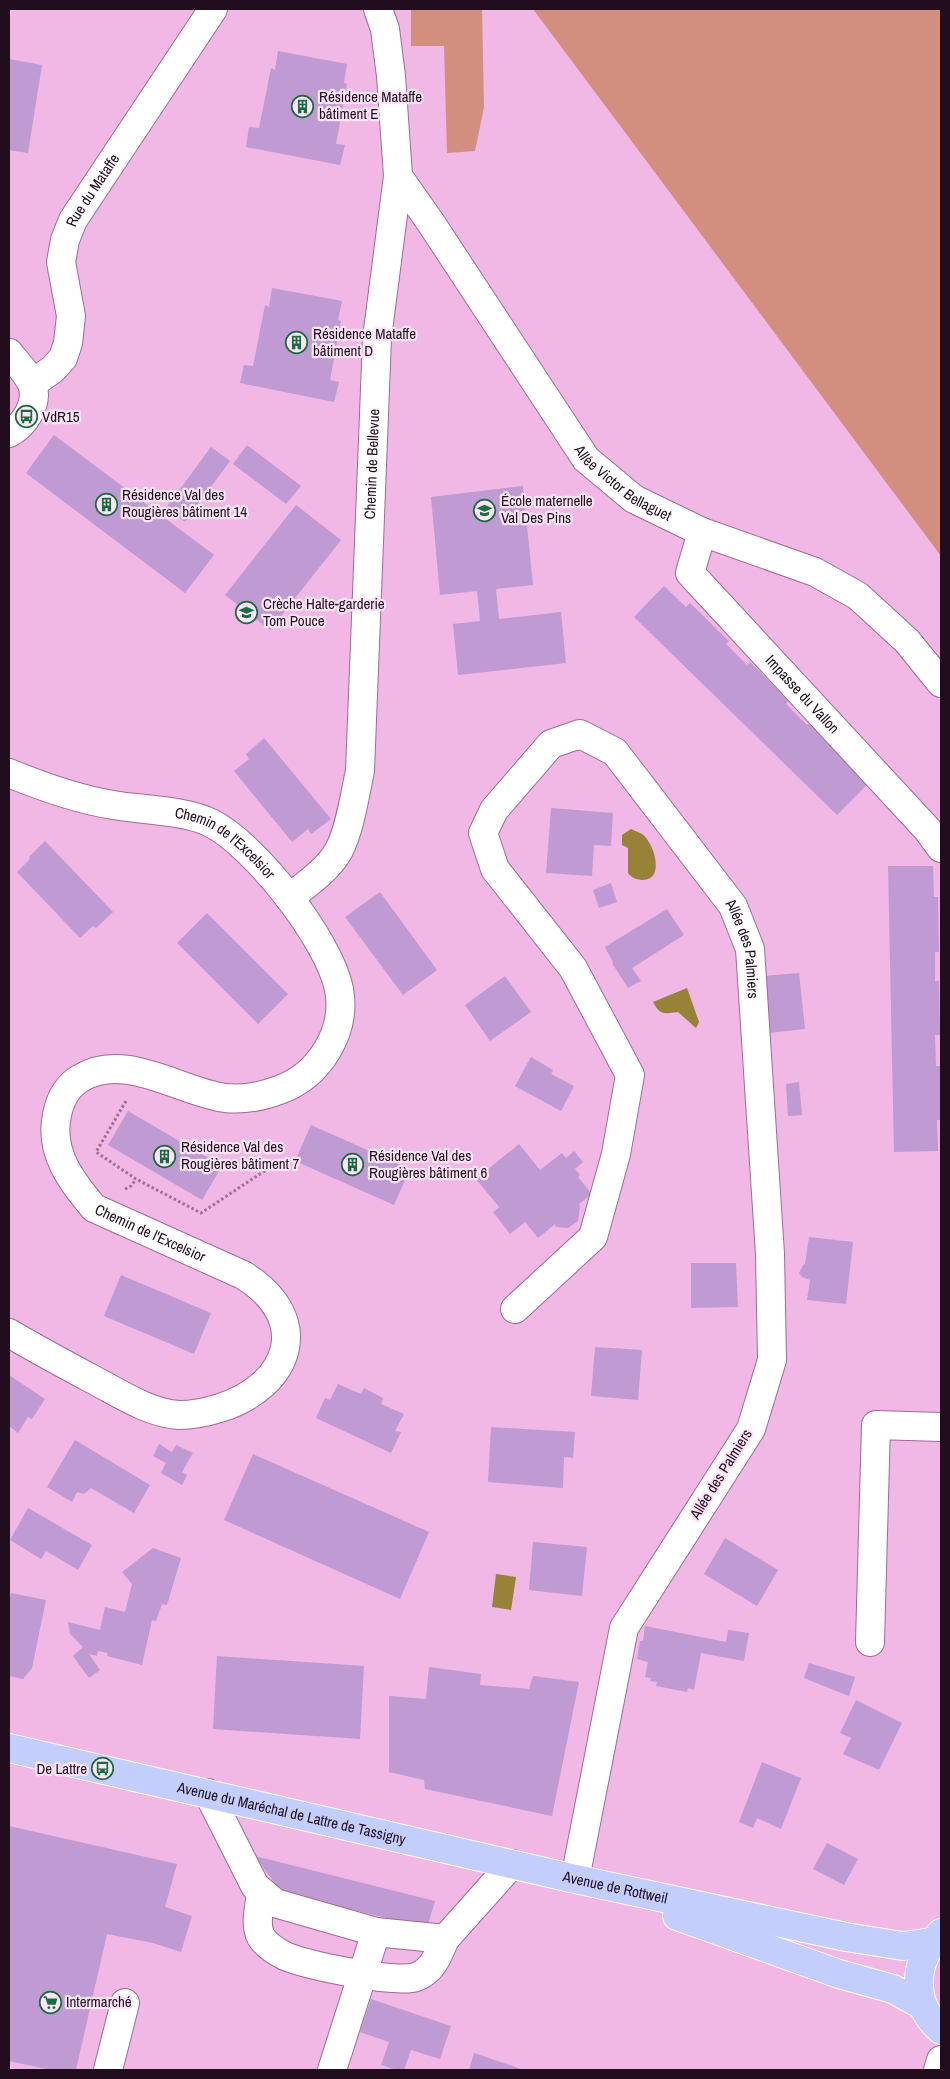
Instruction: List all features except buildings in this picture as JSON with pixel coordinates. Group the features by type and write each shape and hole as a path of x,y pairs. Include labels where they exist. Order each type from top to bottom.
{"main road":[{"name":"Avenue du Maréchal de Lattre de Tassigny","path":"9,1748 575,1879"},
{"name":"Avenue de Rottweil","path":"575,1879 846,1937 903,1946 937,1937"},
{"name":"Avenue de Rottweil","path":"575,1879 839,1974 893,1990 922,2006"},
{"path":"937,1937 920,1966 918,1986 922,2006 933,2023 941,2030"}],"street":[{"name":"Rue du Mataffe","path":"32,384 53,370 63,358 68,342 71,316 61,262 65,240 73,220 213,9"},
{"name":"Chemin de Bellevue","path":"289,898 320,873 339,849 352,810 360,771 377,338 398,176 391,76 385,30 378,9"},
{"name":"Allée Victor Bellaguet","path":"398,176 586,459 634,499 702,532 814,572 858,596 907,641 941,683"},
{"path":"9,353 32,384 34,393 30,410 21,424 9,433"},
{"name":"Impasse du Vallon","path":"702,532 690,573 927,829 941,848"},
{"name":"Allée des Palmiers","path":"515,1309 593,1238 616,1154 630,1075 574,968 495,869 483,833 494,810 551,744 580,734 615,752 733,906 750,949 770,1254 772,1360 751,1429 624,1628 575,1879"},
{"name":"Chemin de l'Excelsior","path":"9,773 60,793 90,801 203,819 218,827 241,844 289,898 322,949 332,970 339,993 340,1009 335,1035 329,1048 311,1070 301,1079 285,1088 267,1094 241,1098 210,1095 159,1077 138,1072 118,1069 102,1070 86,1075 68,1088 62,1099 55,1124 57,1146 65,1170 78,1190 94,1208 232,1269 250,1279 266,1292 282,1317 287,1336 284,1354 277,1368 259,1388 241,1400 204,1412 178,1415 160,1411 133,1400 9,1333"},
{"path":"870,1642 876,1425 941,1427"},
{"path":"208,1793 255,1886 275,1903 376,1932 445,1939"},
{"path":"261,1892 258,1929 262,1938 270,1947 283,1955 302,1962 362,1974 414,1978 430,1968 437,1958 445,1939 512,1864"},
{"path":"332,2070 376,1932"},
{"path":"108,2070 125,2003"},
{"path":"938,2070 941,2060"}],"path":[{"path":"126,1101 96,1152 136,1179 201,1213 280,1160"}],"shaded area":[{"path":"411,9 482,9 484,107 475,151 447,153 444,46 411,46"},
{"path":"533,9 941,9 941,556"},
{"path":"631,829 646,838 654,852 656,868 654,874 649,879 637,879 628,873 628,848 622,845 622,835"},
{"path":"687,988 699,1022 696,1028 678,1012 663,1013 653,1002"},
{"path":"496,1574 516,1577 511,1610 492,1607"}],"place":[{"name":"Résidence Mataffe bâtiment E","path":"303,106"},
{"name":"Résidence Mataffe bâtiment D","path":"297,343"},
{"name":"VdR15","path":"26,417"},
{"name":"Résidence Val des Rougières bâtiment 14","path":"106,504"},
{"name":"École maternelle Val Des Pins","path":"485,510"},
{"name":"Crèche Halte-garderie Tom Pouce","path":"247,613"},
{"name":"Résidence Val des Rougières bâtiment 7","path":"165,1156"},
{"name":"Résidence Val des Rougières bâtiment 6","path":"353,1165"},
{"name":"De Lattre","path":"103,1769"},
{"name":"Intermarché","path":"50,2002"}]}
